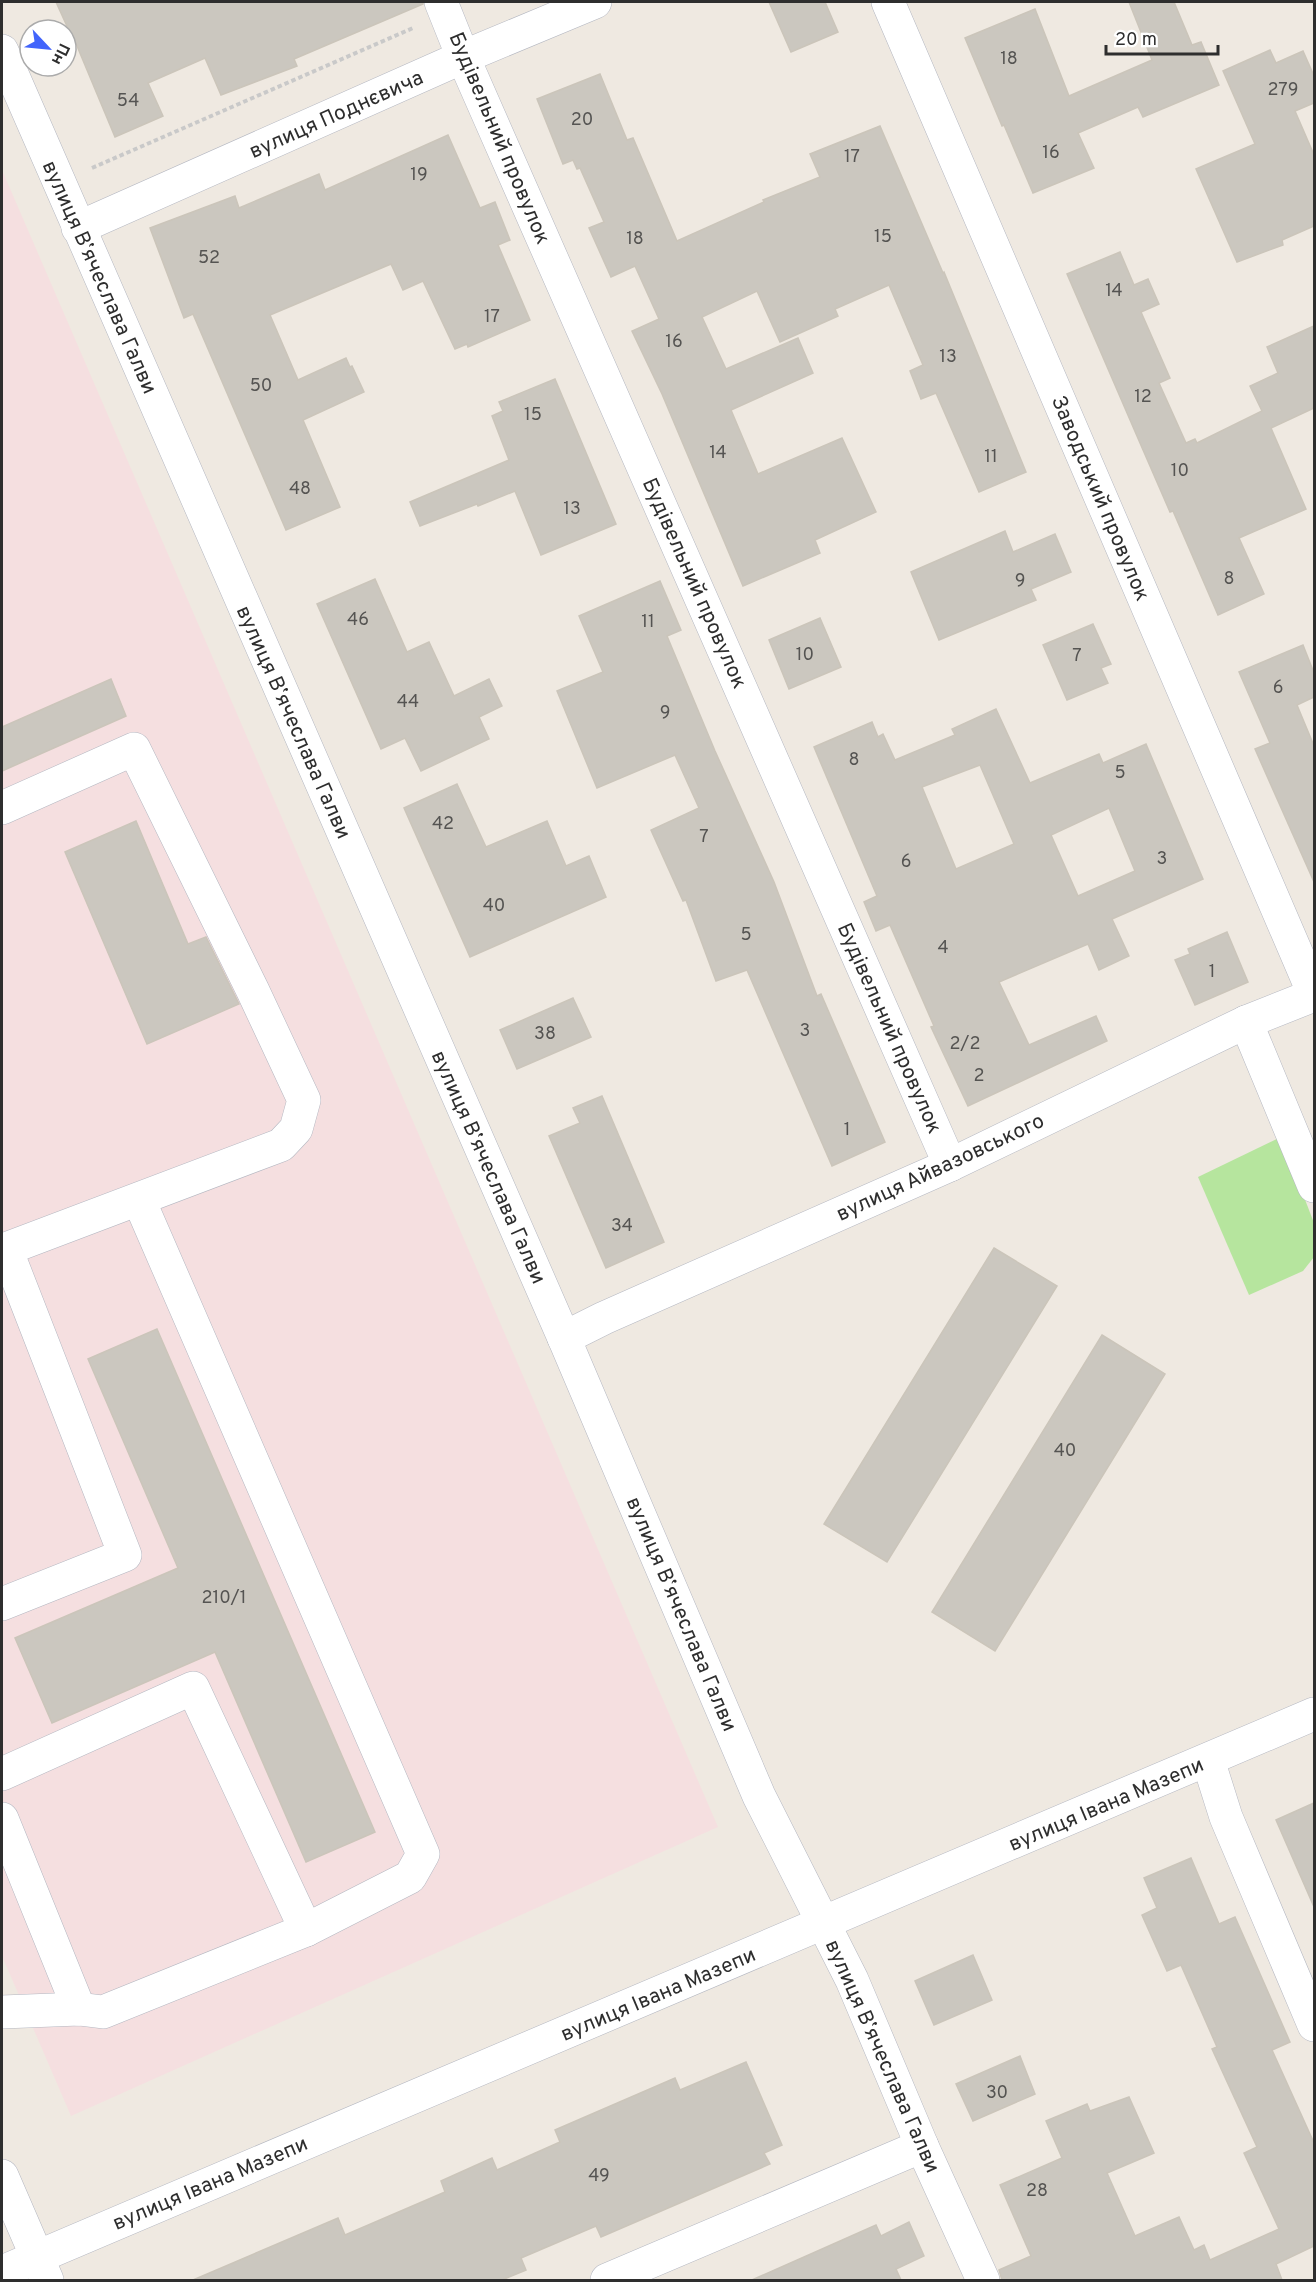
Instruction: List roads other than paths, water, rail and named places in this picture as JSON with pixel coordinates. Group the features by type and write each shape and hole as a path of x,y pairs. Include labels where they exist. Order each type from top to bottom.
{"street":[{"name":"вулиця Поднєвича","path":"78,228 463,57 595,2"},
{"name":"Заводський провулок","path":"888,2 1314,995"},
{"name":"Будівельний провулок","path":"443,7 950,1165"},
{"name":"вулиця Вʼячеслава Галви","path":"2,51 564,1338 759,1796 852,1980 922,2146 983,2280"},
{"path":"2,808 134,749 304,1100 296,1129 281,1145 4,1250 125,1555 2,1604"},
{"name":"вулиця Айвазовського","path":"564,1338 604,1318 950,1165 1246,1022 1314,995"},
{"path":"1246,1022 1314,1186"},
{"path":"2,2012 79,2009 104,2012 306,1930 411,1877 423,1854 139,1200"},
{"path":"2,1774 193,1688 306,1930"},
{"name":"вулиця Івана Мазепи","path":"2,2272 42,2269 825,1924 1314,1714"},
{"path":"1208,1760 1226,1817 1314,2025"},
{"path":"2,1819 79,2009"},
{"path":"607,2280 922,2146"},
{"path":"2,2176 42,2269"}]}
